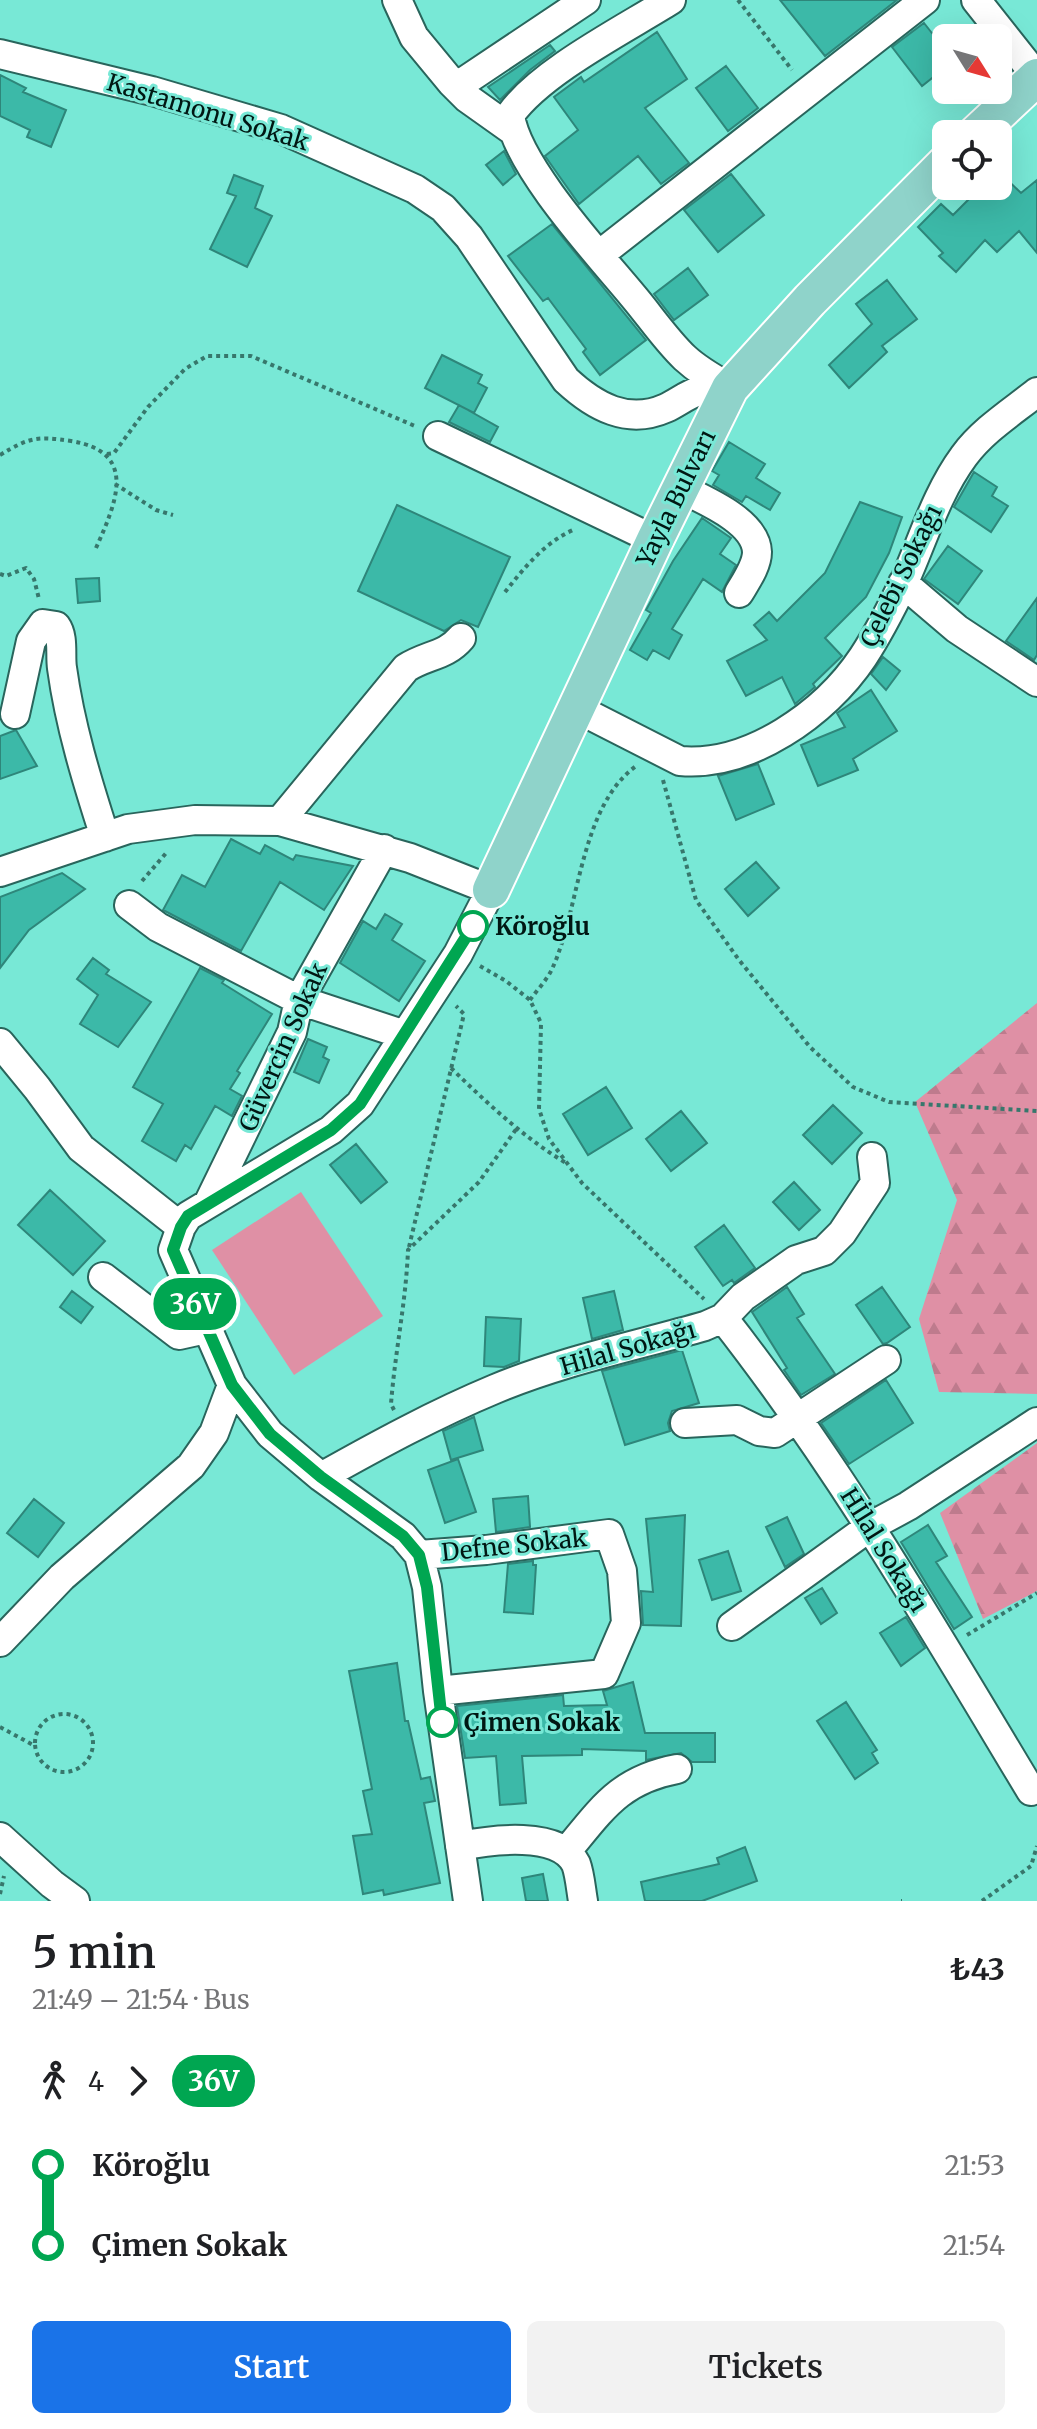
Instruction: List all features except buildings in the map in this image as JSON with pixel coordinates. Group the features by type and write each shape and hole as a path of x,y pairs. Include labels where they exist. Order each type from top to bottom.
{"main road":[{"path":"991,120 1037,77"},
{"name":"Yayla Bulvarı","path":"491,890 730,388 810,300 932,177"}],"street":[{"path":"397,0 414,37 456,87 512,130"},
{"path":"456,87 586,0"},
{"path":"671,0 551,76 517,104 510,115 512,130 530,166 682,355 702,373 730,388"},
{"path":"599,255 925,0"},
{"path":"976,0 1037,77"},
{"name":"Kastamonu Sokak","path":"0,54 152,91 281,129 415,189 443,208 469,237 566,380 584,397 606,409 627,416 651,415 696,392 730,388"},
{"name":"Çelebi Sokağı","path":"576,708 667,756 698,763 754,749 788,730 834,691 862,658 903,583 941,494 963,457 979,437 1037,392"},
{"path":"438,436 655,540"},
{"path":"680,488 716,506 747,529 754,539 757,553 751,573 739,593"},
{"path":"903,583 957,629 1037,682"},
{"path":"15,714 31,641 43,624 56,626 60,631 59,651 67,710 105,837"},
{"path":"280,821 406,668 419,659 452,649 461,638"},
{"path":"0,872 128,829 195,820 280,821 436,866 491,890 458,954 360,1104 331,1130 188,1216 173,1250 232,1385 270,1434 321,1477 403,1536 419,1555 427,1587 438,1691 468,1901"},
{"name":"Güvercin Sokak","path":"207,1204 292,1032 299,1000 384,849"},
{"path":"129,905 158,927 299,1000 405,1035"},
{"path":"0,1043 81,1148 181,1227"},
{"name":"Hilal Sokağı","path":"321,1477 403,1431 497,1388 723,1318 743,1297 796,1260 824,1251 842,1233 875,1183 872,1157"},
{"path":"103,1277 179,1335 206,1329"},
{"name":"Hİlal Sokağı","path":"723,1318 799,1418 871,1526 1031,1791"},
{"path":"685,1423 737,1420 759,1431 775,1433 886,1360"},
{"path":"0,1641 62,1577 191,1466 214,1433 232,1385"},
{"path":"732,1626 871,1526 908,1506 1037,1422"},
{"name":"Defne Sokak","path":"419,1555 609,1534 622,1571 626,1623 604,1674 438,1691"},
{"path":"566,1852 623,1789 651,1774 677,1769"},
{"path":"0,1837 75,1901"},
{"path":"460,1846 492,1840 546,1843 566,1852 576,1865 583,1901"}],"path":[{"path":"738,0 809,91"},
{"path":"107,454 114,453 148,407 185,369 207,356 251,356 438,436"},
{"path":"0,455 33,439 52,437 89,443 107,454 115,471 116,496 96,548"},
{"path":"115,484 156,510 173,515"},
{"path":"505,592 528,563 559,536 573,530"},
{"path":"0,574 6,576 26,568 34,579 43,624"},
{"path":"530,1000 551,971 584,855 608,797 633,767 667,756 663,782 696,900 739,960 810,1047 853,1087 889,1102 1037,1111"},
{"path":"129,905 143,880 195,820"},
{"path":"458,954 506,981 530,1000 541,1023 539,1109 549,1139 582,1183 723,1318"},
{"path":"403,1431 391,1404 395,1352 406,1298 408,1250 464,1014 457,1006 433,992"},
{"path":"451,1068 517,1128 568,1164"},
{"path":"408,1250 479,1182 517,1128"},
{"path":"944,1648 1037,1593"},
{"path":"0,1727 35,1746 42,1762 49,1767 65,1772 83,1766 89,1758 94,1739 84,1721 66,1713 56,1715 40,1727 35,1746"},
{"path":"982,1901 1031,1866 1037,1846"}],"green space":[{"path":"1037,1003 1037,1394 939,1392 919,1319 957,1200 915,1102"},
{"path":"301,1192 383,1316 294,1375 212,1250"},
{"path":"1037,1443 1037,1591 983,1619 940,1513"}],"bus line":[{"name":"36V","path":"442,1722 427,1587 419,1555 403,1536 321,1477 270,1434 232,1385 173,1250 188,1216 331,1130 360,1104 473,926"}],"place":[{"name":"Köroğlu","path":"473,926"},
{"name":"Çimen Sokak","path":"442,1722"}]}
